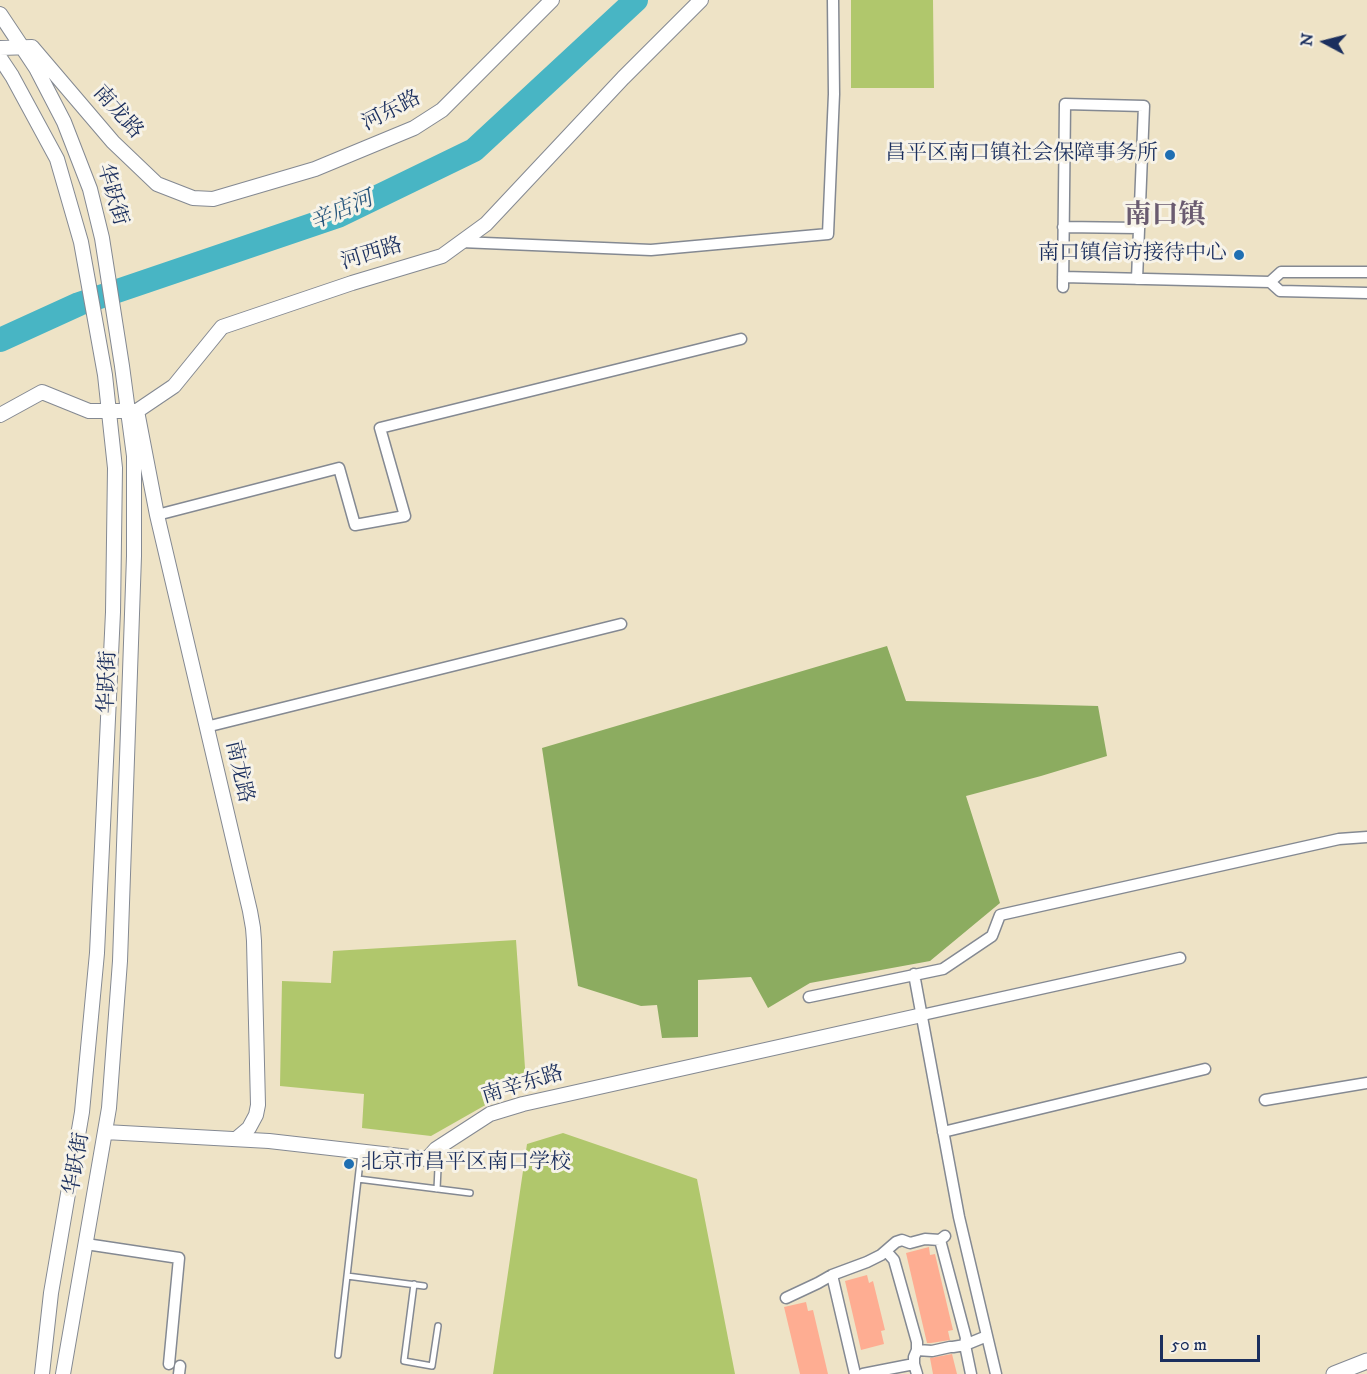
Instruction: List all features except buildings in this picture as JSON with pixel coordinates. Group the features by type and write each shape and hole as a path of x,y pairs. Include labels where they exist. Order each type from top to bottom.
{"main road":[{"path":"1334,1374 1367,1361"}],"street":[{"name":"河东路","path":"213,199 315,169 414,128 442,110 552,0"},
{"name":"河西路","path":"133,411 174,386 222,327 442,256 486,224 622,78 701,0"},
{"path":"461,242 651,250 828,234 834,94 833,0"},
{"name":"华跃街","path":"0,14 36,68 64,122 90,189 102,238 122,366 133,411 135,556 120,961 109,1108 63,1374"},
{"path":"0,48 22,48"},
{"name":"南龙路","path":"22,48 32,48 113,142 157,184 193,198 213,199"},
{"name":"华跃街","path":"0,58 57,159 81,242 105,375 115,468 113,600 97,953 82,1113 51,1293 42,1374"},
{"path":"1137,279 1144,106 1065,104 1063,282 1137,279 1270,282 1280,291 1367,293"},
{"path":"1064,227 1139,228"},
{"path":"1270,282 1281,272 1367,272"},
{"path":"157,515 339,468 355,525 405,516 380,428 741,339"},
{"path":"0,415 42,392 89,411 133,411"},
{"name":"南龙路","path":"133,411 250,911 254,941 258,1105 249,1128 236,1139"},
{"path":"206,727 621,624"},
{"path":"809,997 943,969 992,936 1000,915 1339,839 1367,837"},
{"path":"922,1015 1180,958"},
{"path":"915,974 959,1217 996,1374"},
{"name":"南辛东路","path":"427,1159 436,1149 490,1114 523,1104 922,1015"},
{"path":"944,1132 1205,1068"},
{"path":"1264,1100 1367,1083"},
{"path":"105,1131 269,1141 427,1159"},
{"path":"786,1298 832,1275 867,1262 896,1242 902,1240 910,1243 942,1238 966,1338 965,1345 971,1374"},
{"path":"86,1244 179,1258 176,1368"},
{"path":"863,1374 915,1369 914,1357 917,1342 894,1260 886,1251"},
{"path":"832,1275 855,1374"},
{"path":"917,1350 932,1351 965,1345 987,1336"}],"lane":[{"path":"338,1355 361,1152"},
{"path":"427,1159 438,1168 437,1189"},
{"path":"358,1179 470,1193"},
{"path":"347,1276 424,1286"},
{"path":"414,1284 404,1362 432,1366 438,1326"}],"green space":[{"path":"851,0 933,0 934,88 851,88"},
{"path":"887,646 906,701 1098,706 1107,756 966,796 1000,903 930,961 810,983 768,1008 751,977 698,980 698,1037 662,1038 657,1005 641,1006 578,986 542,748"},
{"path":"516,940 526,1082 431,1136 362,1128 364,1094 280,1086 282,981 331,983 333,951"},
{"path":"563,1133 697,1179 735,1374 493,1374 527,1144"}],"waterway":[{"name":"辛店河","path":"0,340 79,304 338,216 474,150 636,0"}],"place":[{"name":"昌平区南口镇社会保障事务所","path":"1170,155"},
{"name":"南口镇信访接待中心","path":"1239,255"},
{"name":"北京市昌平区南口学校","path":"349,1164"}],"district":[{"name":"南口镇","path":"1165,217"}]}
